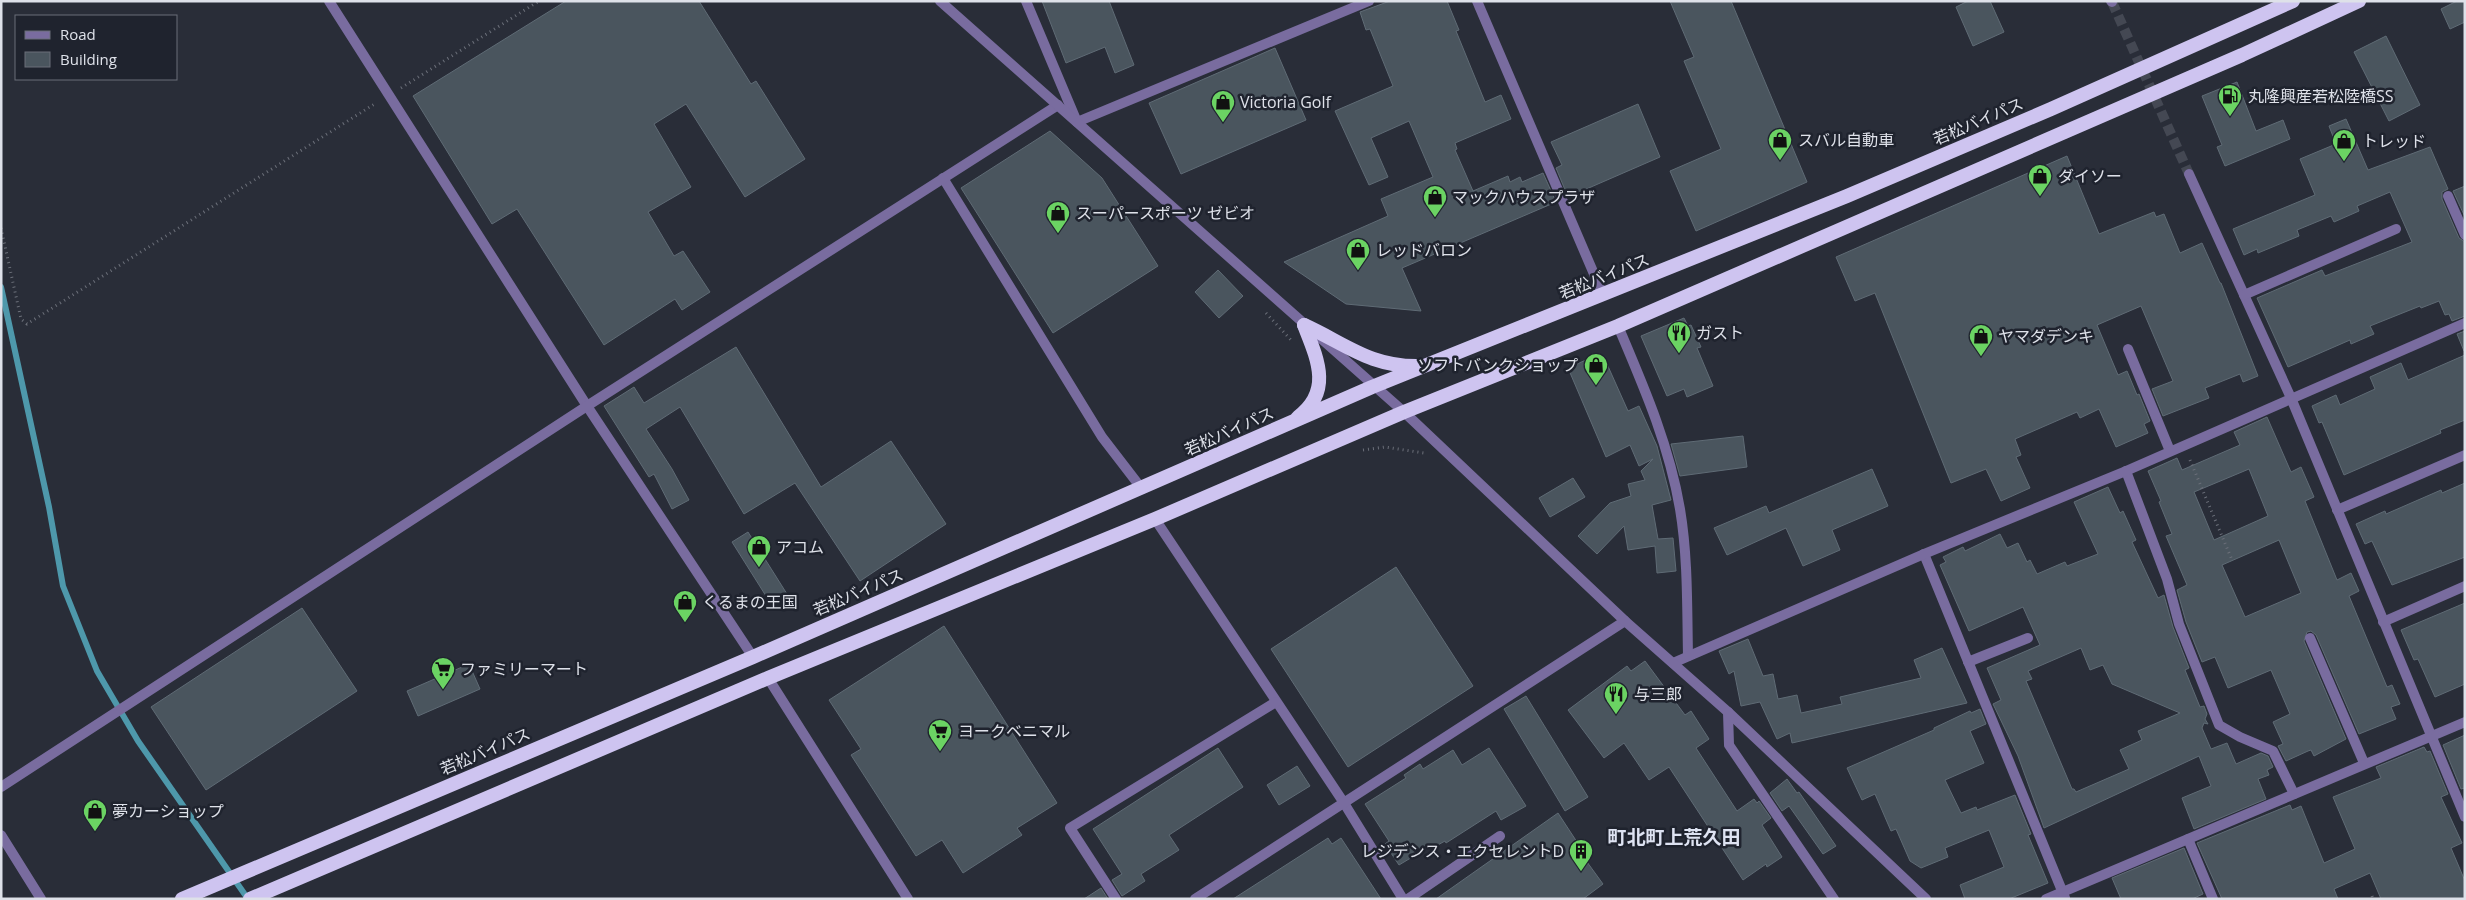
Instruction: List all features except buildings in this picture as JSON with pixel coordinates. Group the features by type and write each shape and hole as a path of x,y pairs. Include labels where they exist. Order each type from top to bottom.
{"highway":[{"name":"若松バイパス","path":"182,899 753,657 1142,489 1372,387 1603,295 2052,109 2293,1"},
{"path":"254,897 768,678 1155,519 1404,412 1618,326 2242,55 2359,1"},
{"path":"1304,325 1375,361 1406,366 1428,364"},
{"path":"1291,422 1310,406 1320,380 1318,364 1304,325"}],"street":[{"path":"329,1 587,406 753,657"},
{"path":"940,1 1372,387 1404,412 1625,621 1728,712 1926,899"},
{"path":"1026,1 1077,122"},
{"path":"1077,122 1369,1"},
{"path":"1477,1 1603,295"},
{"path":"1,788 587,406 1058,105"},
{"path":"2189,174 2291,398 2430,737 2465,817"},
{"path":"943,178 1102,437 1142,489"},
{"path":"2448,196 2465,235"},
{"path":"2244,296 2396,229"},
{"path":"1673,663 1924,554 2126,471 2465,323"},
{"path":"1618,326 1662,433 1680,509 1687,576 1688,656"},
{"path":"2128,349 2170,452"},
{"path":"2337,510 2465,455"},
{"path":"2126,471 2167,579 2179,624 2219,725 2240,737 2273,750 2294,794"},
{"path":"1155,519 1344,803 1403,899"},
{"path":"1924,554 2064,896"},
{"path":"2383,622 2465,586"},
{"path":"1195,899 1625,621"},
{"path":"1968,662 2028,638"},
{"path":"2310,638 2364,763"},
{"path":"768,678 908,899"},
{"path":"1116,899 1070,828 1276,702"},
{"path":"1728,712 1729,745 1834,899"},
{"path":"2046,899 2064,896 2188,839 2364,763 2465,722"},
{"path":"1,834 40,899"},
{"path":"1408,899 1500,836"},
{"path":"2188,839 2212,899"}],"path":[{"path":"1,228 21,319 27,324 538,1"},
{"path":"1260,306 1294,346"},
{"path":"2184,445 2232,560"},
{"path":"1359,452 1372,448 1385,448 1426,453"}],"waterway":[{"path":"1,287 49,507 63,586 97,671 138,741 248,899"}],"tunnel":[{"path":"2112,2 2189,174"}],"place":[{"name":"丸隆興産若松陸橋SS","path":"2230,117"},
{"name":"Victoria Golf","path":"1223,123"},
{"name":"スバル自動車","path":"1780,161"},
{"name":"トレッド","path":"2344,162"},
{"name":"ダイソー","path":"2040,197"},
{"name":"マックハウスプラザ","path":"1435,218"},
{"name":"スーパースポーツ ゼビオ","path":"1058,234"},
{"name":"レッドバロン","path":"1358,271"},
{"name":"ガスト","path":"1679,354"},
{"name":"ヤマダデンキ","path":"1981,357"},
{"name":"ソフトバンクショップ","path":"1596,386"},
{"name":"アコム","path":"759,568"},
{"name":"くるまの王国","path":"685,623"},
{"name":"ファミリーマート","path":"443,690"},
{"name":"与三郎","path":"1616,715"},
{"name":"ヨークベニマル","path":"940,752"},
{"name":"夢カーショップ","path":"95,832"},
{"name":"レジデンス・エクセレントD","path":"1581,872"}],"district":[{"name":"町北町上荒久田","path":"1674,837"}]}
